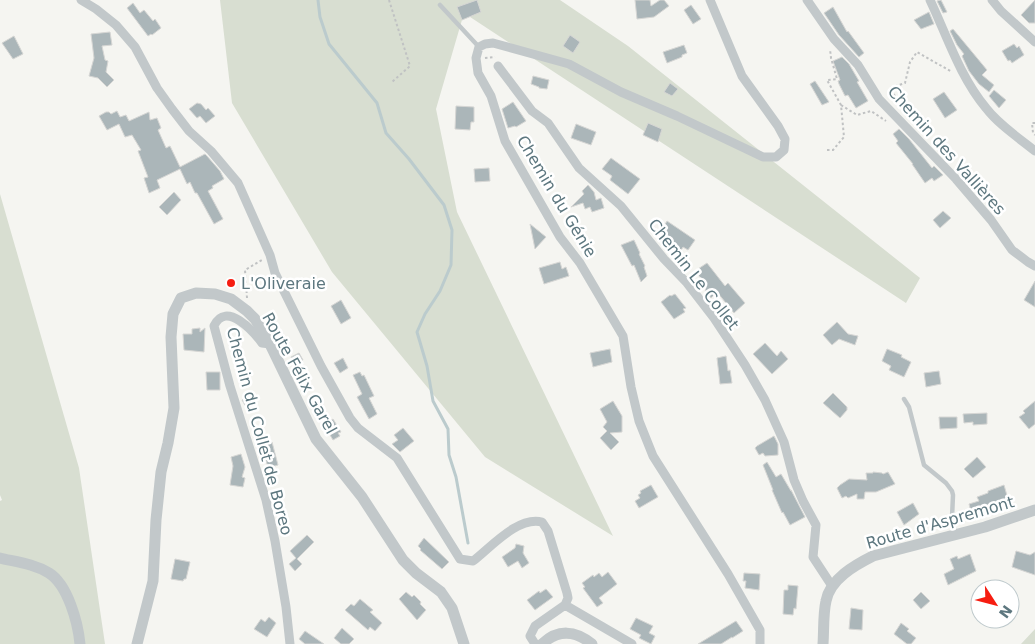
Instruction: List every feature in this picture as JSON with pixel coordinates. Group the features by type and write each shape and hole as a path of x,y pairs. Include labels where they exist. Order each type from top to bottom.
{"street":[{"path":"81,0 116,25 135,47 157,88 172,109 189,131 211,151 238,183 270,255 274,273 321,366 350,418 358,428 397,458 460,559 473,561 519,524 534,520 542,522 548,532 568,598 565,605 535,626 530,636 535,644"},
{"path":"479,47 484,44 493,43 569,64 621,92 763,156 776,157 784,150 785,140 778,126 742,76 710,0"},
{"name":"Chemin des Vallières","path":"807,0 834,38 858,65 879,99 956,179 991,220 1012,250 1035,266"},
{"path":"930,0 968,81 987,110 1035,151"},
{"path":"992,0 1035,42"},
{"name":"Chemin du Génie","path":"479,47 476,58 478,73 491,96 505,141 560,237 580,263 623,336 631,387 639,421 652,456 728,574 760,630 760,644"},
{"name":"Chemin Le Collet","path":"498,66 532,111 548,123 579,168 620,206 714,318 765,400 784,442 794,480 816,525 813,556 832,586"},
{"name":"Route Félix Garel","path":"137,644 153,581 160,482 174,408 171,337 173,314 182,298 196,293 215,294 231,299 255,319 270,344 320,443 362,497 403,560 446,598 452,608 464,644"},
{"name":"Chemin du Collet de Boreo","path":"270,344 262,344 249,328 235,318 221,318 216,321 214,326 230,386 266,500 275,541 290,644"},
{"name":"Route d'Aspremont","path":"832,586 853,568 874,556 1002,522 1035,510"},
{"path":"0,558 38,567 57,579 72,608 80,644"},
{"path":"824,644 825,601 832,586"},
{"path":"565,605 632,644"},
{"path":"542,644 555,635 568,632 581,636 592,644"}],"lane":[{"path":"440,5 479,47"},
{"path":"904,399 909,407 924,465 952,490 952,518 955,534"}],"path":[{"path":"390,0 410,66 392,82"},
{"path":"827,150 833,150 844,137 841,105 827,80 837,79 830,58 830,43 834,38"},
{"path":"479,47 484,58 495,57 498,66"},
{"path":"841,105 857,115 871,111 890,124 902,123 906,114 890,88 905,83 910,62 917,52 968,81"},
{"path":"1035,123 1032,122 1035,136"},
{"path":"247,311 245,270 270,255"}],"shaded area":[{"path":"220,0 560,0 628,46 920,278 906,303 464,13 436,109 457,212 613,536 485,457 332,272 232,103"},
{"path":"0,194 79,468 105,644 0,644 0,501 2,500 0,495"},
{"path":"1035,629 1035,644 1021,644"}],"building":[{"path":"477,0 481,12 462,20 457,7"},
{"path":"635,0 650,0 651,6 660,0 664,0 669,6 654,17 637,19"},
{"path":"941,0 947,12 943,13 937,1"},
{"path":"1035,0 1035,23 1029,23 1021,15"},
{"path":"133,3 140,13 144,10 153,21 155,19 161,28 148,36 127,8"},
{"path":"691,5 701,19 693,24 684,10"},
{"path":"833,7 847,32 864,53 859,57 839,35 824,13"},
{"path":"929,12 934,24 921,29 914,20"},
{"path":"953,29 987,70 982,75 994,85 989,92 979,84 969,71 962,56 964,54 950,31"},
{"path":"110,32 112,45 102,46 105,60 108,61 106,72 114,80 107,87 98,78 89,76 94,58 91,34"},
{"path":"570,35 580,42 573,53 563,46"},
{"path":"14,36 23,54 13,59 2,43"},
{"path":"1014,44 1017,48 1019,46 1024,55 1012,63 1010,60 1008,61 1002,51"},
{"path":"684,45 687,53 667,63 663,52"},
{"path":"842,57 849,64 868,101 856,108 848,95 845,96 838,81 840,80 833,61"},
{"path":"533,76 549,80 547,89 531,84"},
{"path":"815,81 829,102 822,105 810,84"},
{"path":"670,83 678,89 672,96 664,92"},
{"path":"994,90 1006,100 999,108 989,96"},
{"path":"944,92 957,110 945,118 933,99"},
{"path":"513,102 526,121 516,127 508,128 502,109"},
{"path":"197,103 201,104 206,110 208,108 215,116 206,123 200,116 197,118 189,109"},
{"path":"456,106 474,107 474,122 471,122 470,130 455,129"},
{"path":"117,111 120,117 126,115 129,121 149,112 150,120 157,118 161,128 158,130 166,148 170,146 180,167 205,154 207,156 220,171 224,179 212,186 213,188 208,191 223,219 214,224 190,182 187,184 180,169 157,180 160,188 149,193 144,178 148,177 138,151 141,150 132,135 125,137 119,124 107,130 99,116 106,112 111,114"},
{"path":"648,123 662,129 658,142 643,135"},
{"path":"576,124 596,132 591,145 571,138"},
{"path":"899,129 932,168 934,166 943,175 934,181 932,178 925,183 896,143 898,141 893,134"},
{"path":"611,158 640,179 628,194 610,180 612,176 602,169"},
{"path":"489,168 490,181 475,182 474,169"},
{"path":"588,185 594,192 596,200 601,198 604,208 592,212 590,207 585,209 583,203 571,207 584,194 582,191"},
{"path":"174,192 181,200 167,215 159,207"},
{"path":"943,211 951,218 940,228 933,220"},
{"path":"667,221 695,240 688,250 683,247 680,252 661,238 665,232 662,229"},
{"path":"530,224 546,237 535,249"},
{"path":"634,240 645,266 647,276 641,282 634,265 632,266 621,245"},
{"path":"560,262 562,269 566,267 569,276 544,284 539,268"},
{"path":"707,263 725,286 728,283 745,303 734,313 717,292 711,298 701,283 703,281 695,271"},
{"path":"1035,281 1035,307 1024,300"},
{"path":"675,294 686,308 683,309 685,312 674,319 661,302 670,295"},
{"path":"341,300 351,318 341,324 331,306"},
{"path":"734,318 738,324 730,330 726,323"},
{"path":"837,322 848,334 858,336 855,345 839,339 832,345 823,335"},
{"path":"200,328 200,332 205,328 204,352 184,350 183,334 192,334 192,329"},
{"path":"765,343 777,356 781,351 788,359 772,374 753,354"},
{"path":"610,349 612,362 593,367 590,353"},
{"path":"887,349 902,355 901,357 911,362 904,377 889,370 891,366 882,361"},
{"path":"299,353 303,360 295,365 291,357"},
{"path":"726,356 732,383 720,384 717,358"},
{"path":"343,358 348,368 340,373 334,363"},
{"path":"939,371 941,384 926,387 924,373"},
{"path":"206,372 220,372 220,390 207,390"},
{"path":"360,372 362,376 364,375 374,396 369,398 377,414 369,419 357,397 362,394 353,375"},
{"path":"251,391 257,401 246,407 242,400 245,398 243,395"},
{"path":"833,393 847,407 847,410 840,418 823,403"},
{"path":"613,401 622,416 622,432 610,433 619,442 611,450 600,438 607,431 603,427 607,422 600,409"},
{"path":"1035,401 1035,424 1029,429 1019,417"},
{"path":"987,413 987,424 973,425 973,422 964,423 963,414"},
{"path":"939,417 957,417 957,428 940,429"},
{"path":"333,419 341,432 338,433 340,436 333,440 324,425"},
{"path":"403,428 414,441 400,452 392,444 398,440 394,435"},
{"path":"774,436 778,444 778,455 765,456 763,453 759,455 755,448"},
{"path":"272,442 278,465 268,468 262,445"},
{"path":"241,454 245,467 242,477 245,478 243,487 230,485 233,466 231,457"},
{"path":"977,457 986,467 973,478 964,469"},
{"path":"767,462 776,477 781,474 805,517 790,525 782,513 772,490 763,465"},
{"path":"888,472 895,484 876,492 865,492 864,499 857,499 857,494 848,498 846,496 842,498 837,488 840,485 849,479 867,480 866,473 883,474"},
{"path":"651,485 658,497 639,508 635,501 640,498 638,495 641,493 640,491"},
{"path":"1004,485 1008,499 971,512 969,504 979,501 977,497"},
{"path":"913,503 919,514 904,525 897,512"},
{"path":"307,535 314,542 297,559 302,564 295,571 289,564 296,558 290,551"},
{"path":"424,538 449,562 442,569 420,550 418,546"},
{"path":"516,544 524,546 523,553 529,563 522,568 518,561 508,567 502,557 515,548"},
{"path":"1016,551 1030,555 1035,552 1035,575 1012,567"},
{"path":"970,554 976,571 948,585 944,574 954,569 950,559 957,556 958,559"},
{"path":"175,559 190,562 186,579 183,581 171,579"},
{"path":"608,572 617,584 599,598 603,603 597,607 583,588 585,587 582,583 593,575 594,577 599,573 602,577"},
{"path":"744,573 760,574 759,590 745,588 746,581 743,581"},
{"path":"788,585 798,586 796,609 794,608 793,615 783,614 784,590 788,590"},
{"path":"546,589 553,597 535,610 527,600 539,591 540,593"},
{"path":"406,592 412,597 414,595 426,610 417,620 399,599"},
{"path":"921,592 930,601 921,609 913,600"},
{"path":"360,599 373,610 370,612 382,623 375,631 370,627 368,630 345,610 351,604 354,606"},
{"path":"851,608 863,610 862,630 849,629"},
{"path":"269,617 276,623 267,637 254,629 261,619 265,622"},
{"path":"636,618 653,626 649,633 655,636 651,644 639,638 641,635 630,629"},
{"path":"736,621 743,631 732,638 721,644 698,644"},
{"path":"901,623 916,638 911,644 907,644 894,634"},
{"path":"342,628 354,639 349,644 341,644 334,638"},
{"path":"305,631 324,644 305,644 299,639"}],"waterway":[{"path":"318,0 320,17 329,44 377,103 386,133 409,159 444,205 452,230 451,265 440,291 425,314 417,332 427,366 433,401 448,429 449,455 456,477 468,543"}],"place":[{"name":"L'Oliveraie","path":"231,283"}]}
